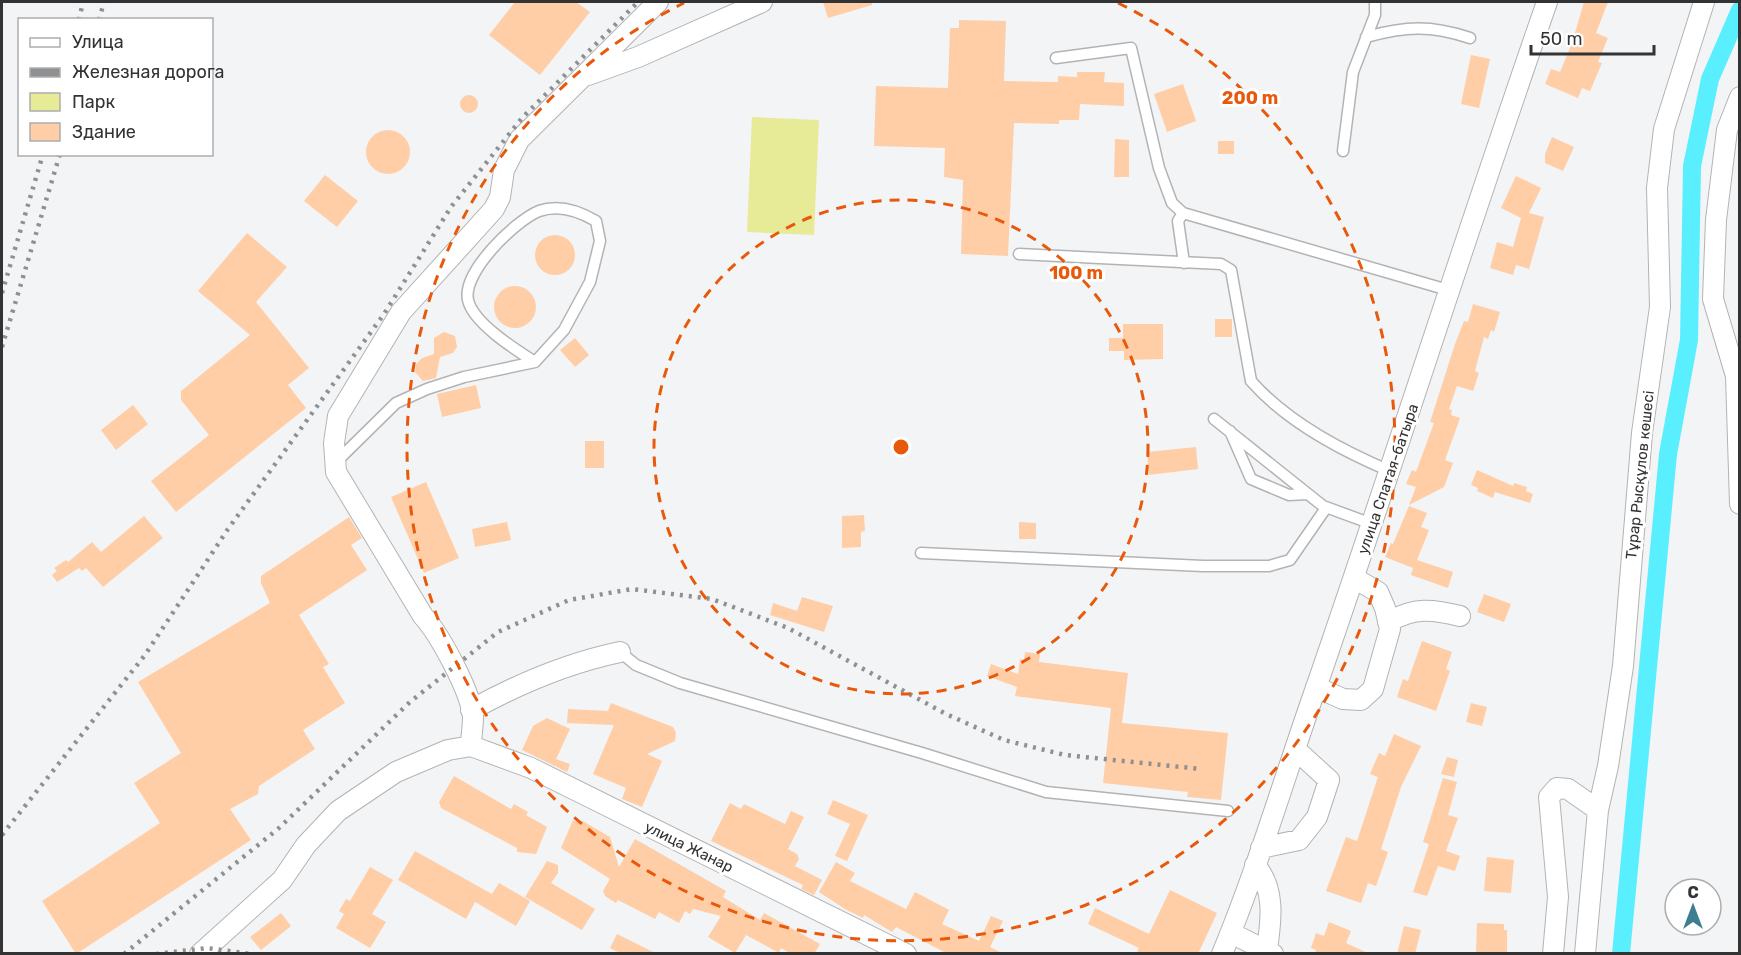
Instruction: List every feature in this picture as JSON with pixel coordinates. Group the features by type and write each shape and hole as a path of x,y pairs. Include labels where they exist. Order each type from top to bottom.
{"street":[{"path":"200,954 282,880 306,845 338,811 396,772 448,750 471,746 471,710 460,679 437,633 423,616 336,472 334,442 338,416 400,312 494,209 500,197 504,170 519,140 658,2"},
{"path":"583,77 638,57 762,2"},
{"name":"улица Спатая-батыра","path":"1222,954 1354,578 1428,359 1448,290 1547,2"},
{"name":"Тұрар Рысқұлов көшесі","path":"1585,954 1598,810 1608,766 1623,666 1642,433 1660,307 1657,188 1664,129 1704,2"},
{"path":"1740,97 1727,130 1716,220 1713,299 1736,376 1740,504"},
{"path":"1316,687 1343,699 1361,700 1373,689 1390,629 1378,592 1354,578"},
{"path":"1388,622 1405,612 1424,610 1460,616"},
{"path":"471,710 516,686 588,659 620,652"},
{"name":"улица Жанар","path":"471,746 531,768 906,954"},
{"path":"1231,933 1270,952 1271,908 1268,888 1258,856 1299,840 1317,817 1329,780 1295,749"},
{"path":"1553,954 1558,897 1549,797 1557,788 1568,789 1598,810"}],"lane":[{"path":"1343,151 1353,72 1375,15 1375,2"},
{"path":"1366,37 1400,28 1441,28 1470,38"},
{"path":"1056,58 1131,48 1159,168 1172,203 1183,213 1448,290"},
{"path":"335,462 396,403 427,388 464,377 535,362 564,330 590,282 600,241 596,221 574,209 541,210 516,224 470,281 468,300 476,313 492,330 535,362"},
{"path":"1183,213 1178,221 1184,263"},
{"path":"1019,254 1221,264 1231,270 1251,381 1263,395 1329,442 1350,454 1390,471"},
{"path":"1214,419 1326,508 1372,524"},
{"path":"1230,430 1251,479 1289,495 1307,494"},
{"path":"921,553 1203,566 1269,566 1290,560 1326,508"},
{"path":"620,652 636,666 680,683 1046,792 1228,811"}],"green space":[{"path":"752,117 819,120 814,235 747,232"}],"building":[{"path":"515,2 576,2 590,12 540,75 489,35"},
{"path":"823,2 872,2 872,5 828,18"},
{"path":"1584,2 1608,2 1596,33 1608,38 1598,62 1602,63 1590,91 1582,88 1578,98 1545,84 1551,69 1560,72 1572,43"},
{"path":"959,20 1006,21 1004,81 1058,82 1058,76 1077,77 1077,72 1105,72 1104,82 1124,83 1124,106 1080,104 1079,120 1059,120 1059,124 1014,123 1008,256 961,254 963,180 944,177 945,148 874,146 876,86 948,88 950,28 959,28"},
{"path":"1471,55 1490,59 1479,108 1461,104"},
{"path":"1183,84 1196,121 1167,132 1154,94"},
{"path":"469,95 475,98 478,104 475,110 469,113 463,110 460,104 463,98"},
{"path":"388,130 397,131 404,136 409,143 409,161 404,168 397,173 388,174 379,173 372,168 367,161 366,152 367,143 372,136 379,131"},
{"path":"1552,137 1574,147 1563,171 1545,163 1545,154"},
{"path":"1115,139 1129,140 1129,177 1114,177"},
{"path":"1218,141 1234,141 1234,154 1218,154"},
{"path":"325,175 358,201 337,227 304,201"},
{"path":"1516,176 1541,188 1529,213 1544,217 1529,269 1516,265 1513,275 1490,268 1497,242 1513,247 1521,218 1501,208"},
{"path":"247,233 287,267 256,302 309,368 288,385 306,408 176,512 151,481 209,435 181,400 181,391 250,335 198,291"},
{"path":"555,235 569,241 575,255 569,269 555,275 541,269 535,255 541,241"},
{"path":"515,286 523,287 530,292 535,299 535,315 530,322 523,327 515,328 507,327 500,322 495,315 494,307 495,299 500,292 507,287"},
{"path":"1473,304 1500,312 1494,332 1491,330 1488,339 1484,337 1475,371 1479,373 1473,391 1457,386 1449,409 1452,410 1451,415 1460,418 1445,460 1453,463 1444,487 1409,505 1416,487 1406,484 1412,470 1416,472 1434,423 1430,422 1455,344 1464,321 1468,322"},
{"path":"1215,319 1232,319 1232,337 1215,337"},
{"path":"1123,324 1163,324 1163,359 1124,360 1124,351 1109,351 1109,338 1123,338"},
{"path":"444,332 455,336 457,347 453,353 440,357 436,378 423,381 415,372 416,364 422,358 434,354 434,338"},
{"path":"575,338 589,355 575,367 560,350"},
{"path":"476,385 481,408 442,417 437,394"},
{"path":"133,405 148,424 116,450 101,430"},
{"path":"585,441 604,441 604,468 585,468"},
{"path":"1196,447 1198,469 1149,475 1147,452"},
{"path":"1477,470 1513,486 1514,483 1527,487 1526,491 1533,494 1530,503 1495,492 1493,498 1477,491 1478,488 1471,485"},
{"path":"426,482 459,558 424,573 391,497"},
{"path":"1409,506 1427,513 1421,527 1429,530 1417,560 1453,572 1448,588 1411,575 1413,568 1385,557"},
{"path":"864,515 865,531 861,532 861,547 842,548 842,516"},
{"path":"144,516 163,538 103,587 86,568 82,571 79,568 57,582 52,575 57,571 54,568 66,560 68,562 92,542 101,552"},
{"path":"349,517 362,538 351,545 367,570 299,615 329,664 323,667 345,703 303,730 315,749 259,786 258,794 230,809 251,840 76,954 42,901 160,823 134,783 181,753 138,682 270,603 261,583 261,576"},
{"path":"507,522 511,540 475,547 472,529"},
{"path":"1019,522 1036,523 1036,539 1019,539"},
{"path":"1484,594 1511,604 1504,622 1477,612"},
{"path":"802,597 833,606 824,632 770,615 773,603 797,611"},
{"path":"1422,641 1452,652 1446,669 1450,671 1436,711 1397,697 1403,679 1408,681"},
{"path":"1025,652 1040,654 1039,662 1128,673 1122,723 1228,733 1221,800 1187,797 1188,792 1103,783 1111,708 1015,696 1017,687 987,676 991,664 1018,674 1020,659 1024,660"},
{"path":"611,703 673,727 676,733 675,741 647,754 662,761 642,807 622,799 626,788 593,774 614,725 567,723 568,709 608,711"},
{"path":"1471,703 1487,707 1482,726 1466,722"},
{"path":"547,718 570,729 556,759 570,764 567,772 522,750 533,726"},
{"path":"1394,734 1421,746 1401,787 1381,849 1388,852 1376,886 1368,883 1361,903 1326,891 1346,837 1357,841 1378,777 1370,774 1379,753 1385,756"},
{"path":"1447,757 1458,760 1454,777 1441,774"},
{"path":"454,776 511,809 514,804 528,812 526,815 547,827 536,854 517,852 517,848 441,808 439,802"},
{"path":"1443,778 1457,782 1448,815 1458,818 1446,851 1460,856 1455,871 1438,866 1427,896 1413,892 1429,844 1423,842"},
{"path":"833,800 868,815 847,861 835,856 850,824 827,814"},
{"path":"730,803 741,809 744,804 785,824 791,811 804,817 788,849 797,854 799,859 795,866 822,880 814,895 801,889 803,885 711,841"},
{"path":"573,820 579,823 581,820 610,837 619,867 635,839 726,891 723,897 760,920 764,913 820,944 814,954 791,954 781,948 779,953 746,935 735,953 708,937 721,916 693,909 690,914 685,911 679,923 659,912 655,919 618,900 616,903 605,896 603,891 610,879 561,848"},
{"path":"415,851 492,894 499,883 530,901 516,926 475,902 466,919 398,880"},
{"path":"1487,857 1514,860 1511,893 1484,891"},
{"path":"547,861 558,865 558,873 551,883 595,909 582,930 525,897"},
{"path":"836,862 855,873 850,881 906,909 915,892 949,910 942,924 979,941 991,916 1003,921 990,947 1004,954 948,954 896,927 892,932 864,915 863,918 845,909 819,892"},
{"path":"370,867 393,880 372,914 386,922 370,948 336,928 344,914 339,911 346,899 350,901"},
{"path":"1170,890 1217,913 1198,954 1136,954 1139,948 1088,924 1095,908 1149,934"},
{"path":"281,913 291,926 261,950 250,937"},
{"path":"1329,922 1351,931 1346,943 1370,954 1315,954 1316,950 1311,948 1316,933 1324,936"},
{"path":"1477,923 1504,924 1504,930 1507,930 1507,954 1476,954"},
{"path":"1404,926 1421,930 1415,954 1397,954"},
{"path":"617,934 657,954 622,954 610,948"}],"waterway":[{"path":"1621,954 1668,454 1689,340 1692,166 1710,79 1740,10"}],"railway":[{"path":"79,18 83,2"},
{"path":"100,18 104,2"},
{"path":"2,835 145,655 228,529 384,314 451,207 522,118 638,2"},
{"path":"2,293 42,156"},
{"path":"2,347 59,156"},
{"path":"124,954 279,828 410,702 498,632 569,600 632,589 712,599 788,628 946,714 1004,740 1065,755 1201,769"},
{"path":"156,954 207,948 251,954"}]}
